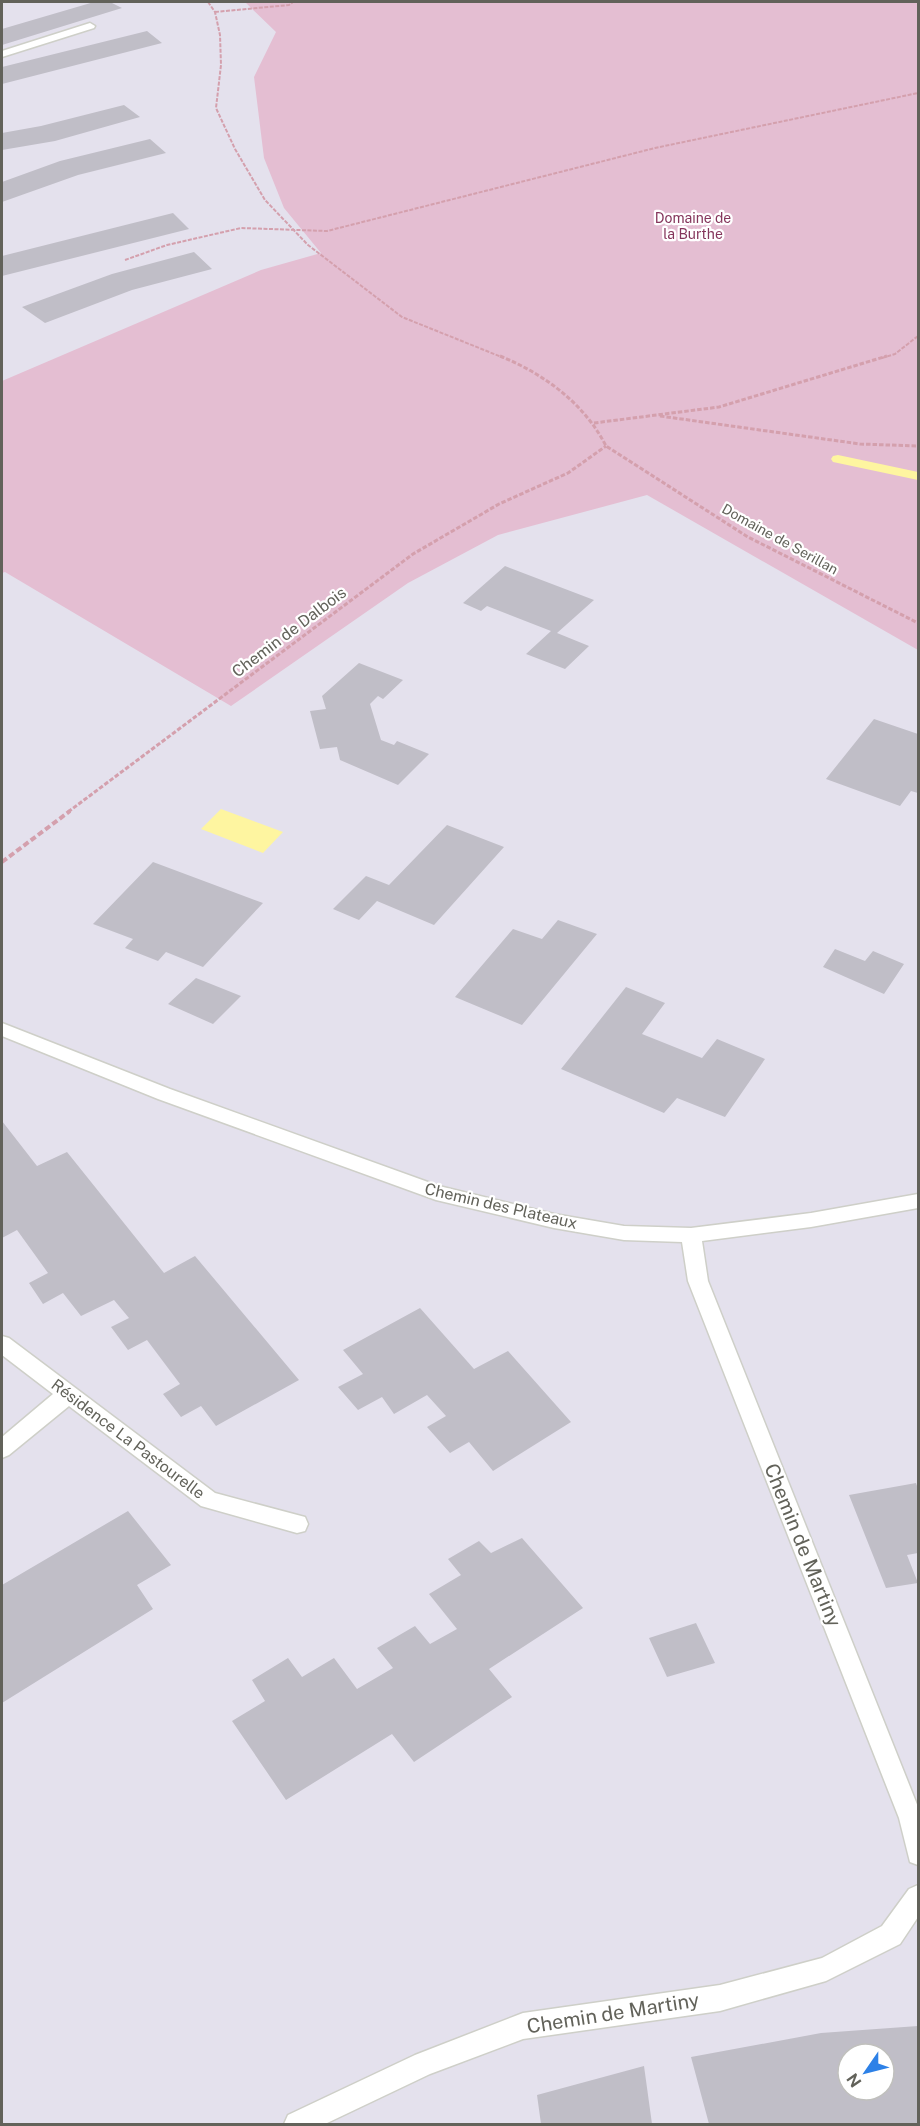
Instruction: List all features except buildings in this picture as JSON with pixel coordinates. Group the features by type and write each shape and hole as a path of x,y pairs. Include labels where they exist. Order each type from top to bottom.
{"street":[{"path":"2,54 90,26"},
{"name":"Chemin des Plateaux","path":"2,1029 164,1094 436,1193 554,1221 624,1233 691,1235 801,1222 918,1201"},
{"name":"Chemin de Martiny","path":"691,1235 698,1281 911,1818 918,1854"},
{"name":"Résidence La Pastourelle","path":"2,1344 209,1500 297,1524"},
{"path":"2,1449 68,1394"},
{"name":"Chemin de Martiny","path":"297,2124 424,2064 523,2026 720,1998 826,1969 891,1935 918,1897"}],"path":[{"path":"208,2 215,12 222,65 216,108 235,149 265,200 308,245 402,317 524,366 571,399 594,423 606,446"},
{"path":"215,12 289,5 293,2"},
{"path":"125,260 167,245 241,228 327,231 655,148 918,93"},
{"path":"594,423 719,407 895,354 918,336"},
{"path":"653,415 860,444 918,446"},
{"name":"Domaine de Serillan","path":"606,446 748,537 918,623"},
{"name":"Chemin de Dalbois","path":"2,862 413,554 499,504 568,473 606,446"}],"green space":[{"name":"Domaine de la Burthe","path":"245,2 918,2 918,650 647,495 498,535 408,583 231,706 5,572 2,573 2,381 261,270 321,253 284,208 264,158 254,77 276,32"}],"shaded area":[{"path":"221,809 283,832 263,853 201,829"}],"waterway":[{"path":"838,459 918,476"}]}
